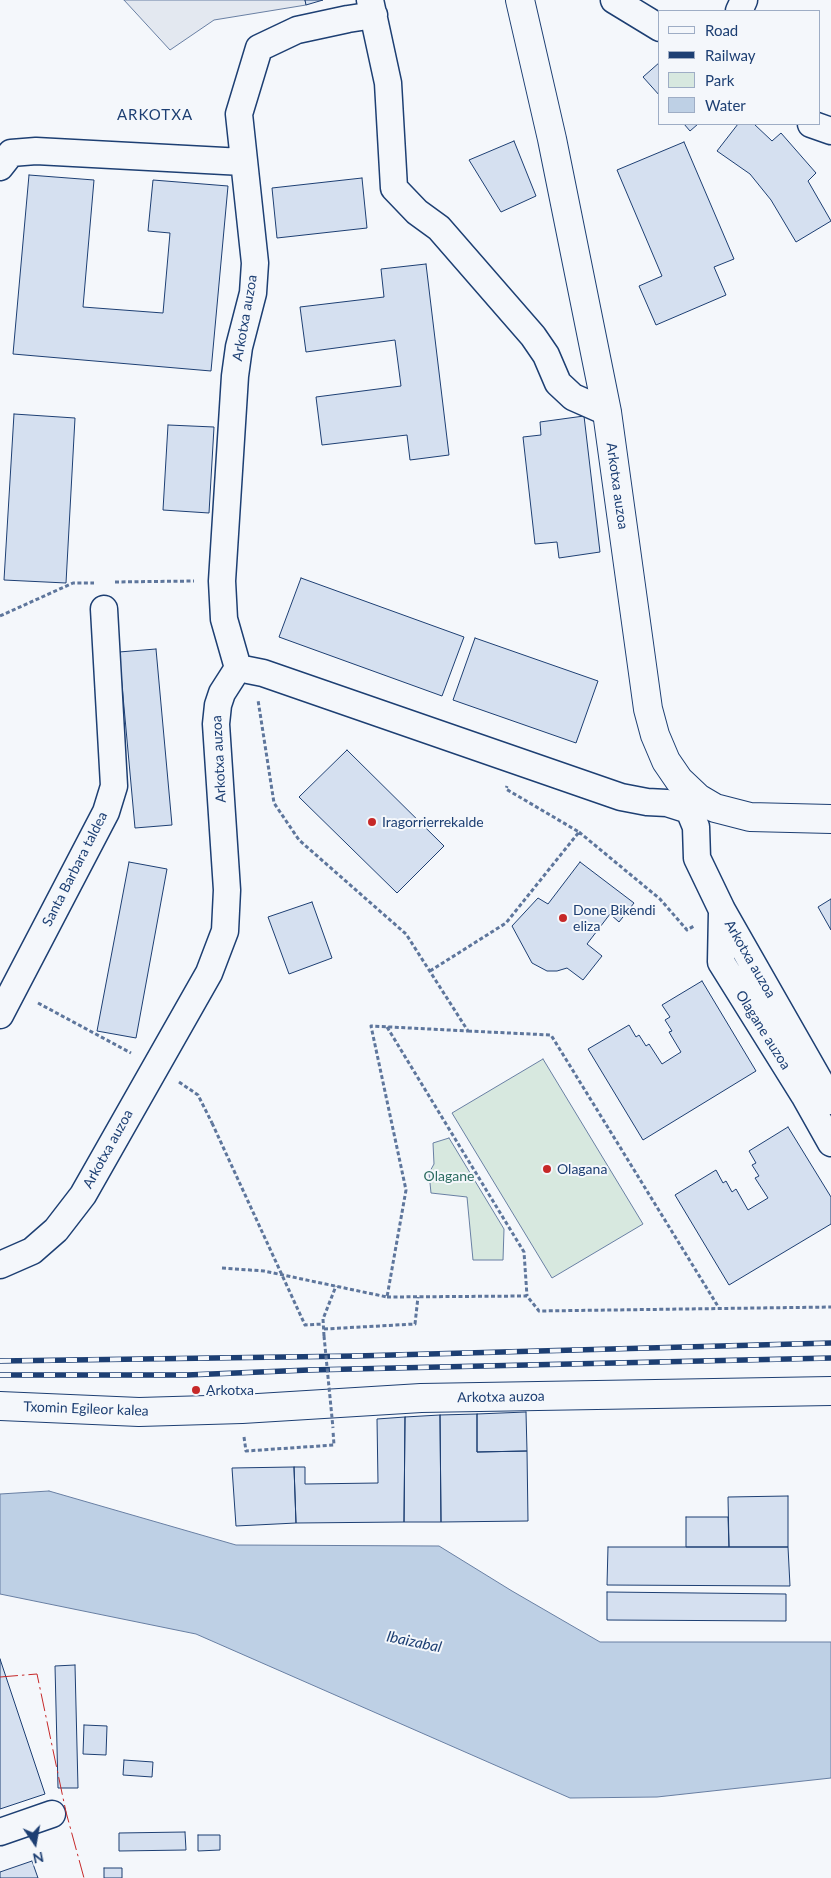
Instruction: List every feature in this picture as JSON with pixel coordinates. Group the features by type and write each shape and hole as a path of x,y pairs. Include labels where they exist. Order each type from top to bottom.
{"street":[{"name":"Arkotxa auzoa","path":"520,0 552,139 607,412 648,708 655,735 666,761 694,804 697,858 722,910 831,1101"},
{"path":"614,0 658,27"},
{"name":"Arkotxa auzoa","path":"0,1265 32,1252 56,1230 83,1195 209,973 225,931 228,890 216,724 218,705 222,693 238,668 224,619 222,581 238,347 253,293 254,270 239,114 259,48 297,30 348,19 372,8"},
{"path":"372,8 388,83 394,188 417,212 439,228 533,336 546,355 558,383 573,396 607,412"},
{"path":"815,125 831,131"},
{"path":"0,167 10,153 36,151 243,162"},
{"name":"Santa Barbara taldea","path":"0,1015 106,812 114,786 104,609"},
{"path":"238,668 264,673 621,797 647,802 694,804"},
{"name":"Arkotxa auzoa","path":"694,804 750,817 831,819"},
{"name":"Olagane auzoa","path":"722,910 721,962 804,1095 831,1143"},
{"name":"Arkotxa auzoa","path":"172,1410 422,1398 831,1391"},
{"name":"Txomin Egileor kalea","path":"0,1406 139,1412 172,1410"},
{"path":"0,1832 52,1814"}],"path":[{"path":"264,673 257,694 274,803 300,840 406,934 468,1031"},
{"path":"512,759 506,789 579,832 660,899 687,930 722,910"},
{"path":"430,971 506,923 579,832"},
{"path":"37,1002 155,1066 198,1095 306,1325 324,1327 415,1324 418,1297"},
{"path":"387,1297 406,1190 371,1026 551,1034 720,1308"},
{"path":"386,1026 524,1252 527,1296 539,1311 831,1307"},
{"path":"222,1268 264,1271 387,1297 527,1296"},
{"path":"242,1408 246,1451 334,1445 323,1319 336,1286"}],"green space":[{"name":"Olagana","path":"543,1059 643,1224 552,1278 452,1113"},
{"name":"Olagane","path":"449,1138 504,1229 503,1260 473,1260 467,1197 431,1193 429,1173 434,1164 433,1143"}],"shaded area":[{"path":"124,0 305,0 306,5 214,20 170,50"}],"water":[{"name":"Ibaizabal","path":"49,1491 236,1545 439,1546 600,1642 831,1642 831,1778 657,1797 570,1798 196,1634 0,1594 0,1494"}],"building":[{"path":"305,0 323,0 306,5"},
{"path":"658,64 658,94 643,77"},
{"path":"685,125 697,125 690,131"},
{"path":"737,125 755,125 772,141 781,133 816,173 808,181 831,221 796,242 771,200 750,174 717,151"},
{"path":"514,141 536,196 501,212 469,160"},
{"path":"684,142 734,259 714,267 726,295 656,325 639,286 662,276 617,170"},
{"path":"29,175 94,180 83,307 163,313 170,233 148,231 153,180 228,186 211,371 13,354"},
{"path":"362,178 367,228 277,238 272,188"},
{"path":"426,264 449,455 410,460 407,435 322,445 316,397 401,386 395,340 306,352 300,307 384,297 381,269"},
{"path":"14,414 75,418 66,583 4,580"},
{"path":"584,416 600,552 559,558 557,542 535,544 523,437 541,435 540,422"},
{"path":"168,425 214,427 209,513 163,510"},
{"path":"301,578 464,637 442,696 279,637"},
{"path":"475,638 598,681 576,743 453,700"},
{"path":"156,649 172,825 135,828 119,652"},
{"name":"Iragorrierrekalde","path":"347,750 444,846 397,893 299,797"},
{"path":"129,862 167,869 136,1038 97,1031"},
{"name":"Done Bikendi eliza","path":"580,862 634,903 619,922 610,914 587,944 602,956 583,980 567,968 547,971 532,963 512,926 538,898 548,904"},
{"path":"831,899 831,930 818,907"},
{"path":"312,902 332,958 289,974 268,917"},
{"path":"702,981 756,1071 643,1140 588,1049 629,1025 636,1037 639,1035 646,1046 649,1044 662,1064 681,1052 669,1032 672,1031 665,1020 670,1017 662,1005"},
{"path":"788,1127 831,1197 831,1224 729,1285 675,1195 716,1170 723,1183 726,1181 732,1192 736,1189 748,1210 768,1198 755,1178 759,1176 752,1165 756,1163 749,1151"},
{"path":"526,1412 527,1451 477,1452 477,1414"},
{"path":"477,1414 477,1452 527,1451 528,1521 441,1522 440,1415"},
{"path":"440,1415 441,1522 404,1522 405,1417"},
{"path":"405,1417 404,1522 296,1523 294,1467 305,1467 305,1484 378,1483 377,1419"},
{"path":"294,1467 296,1523 236,1526 232,1468"},
{"path":"788,1496 788,1547 729,1547 728,1497"},
{"path":"686,1517 728,1517 729,1547 686,1547"},
{"path":"608,1547 788,1547 790,1586 607,1585"},
{"path":"607,1592 786,1594 786,1621 607,1620"},
{"path":"0,1659 45,1794 0,1809"},
{"path":"75,1665 78,1788 58,1788 55,1666"},
{"path":"84,1725 107,1726 106,1755 83,1754"},
{"path":"124,1760 153,1762 152,1777 123,1775"},
{"path":"185,1832 186,1850 119,1851 119,1833"},
{"path":"198,1835 220,1835 220,1850 198,1851"},
{"path":"32,1861 38,1878 0,1878 0,1872"},
{"path":"104,1868 122,1868 122,1878 104,1878"}],"railway":[{"path":"0,1361 356,1356 831,1343"},
{"path":"0,1375 187,1375 309,1370 831,1358"}],"power":[{"path":"0,1677 37,1674 66,1812 84,1878"}],"place":[{"name":"Iragorrierrekalde","path":"372,822"},
{"name":"Done Bikendi eliza","path":"563,918"},
{"name":"Olagana","path":"547,1169"},
{"name":"Arkotxa","path":"196,1390"}],"district":[{"name":"ARKOTXA","path":"155,115"}]}
